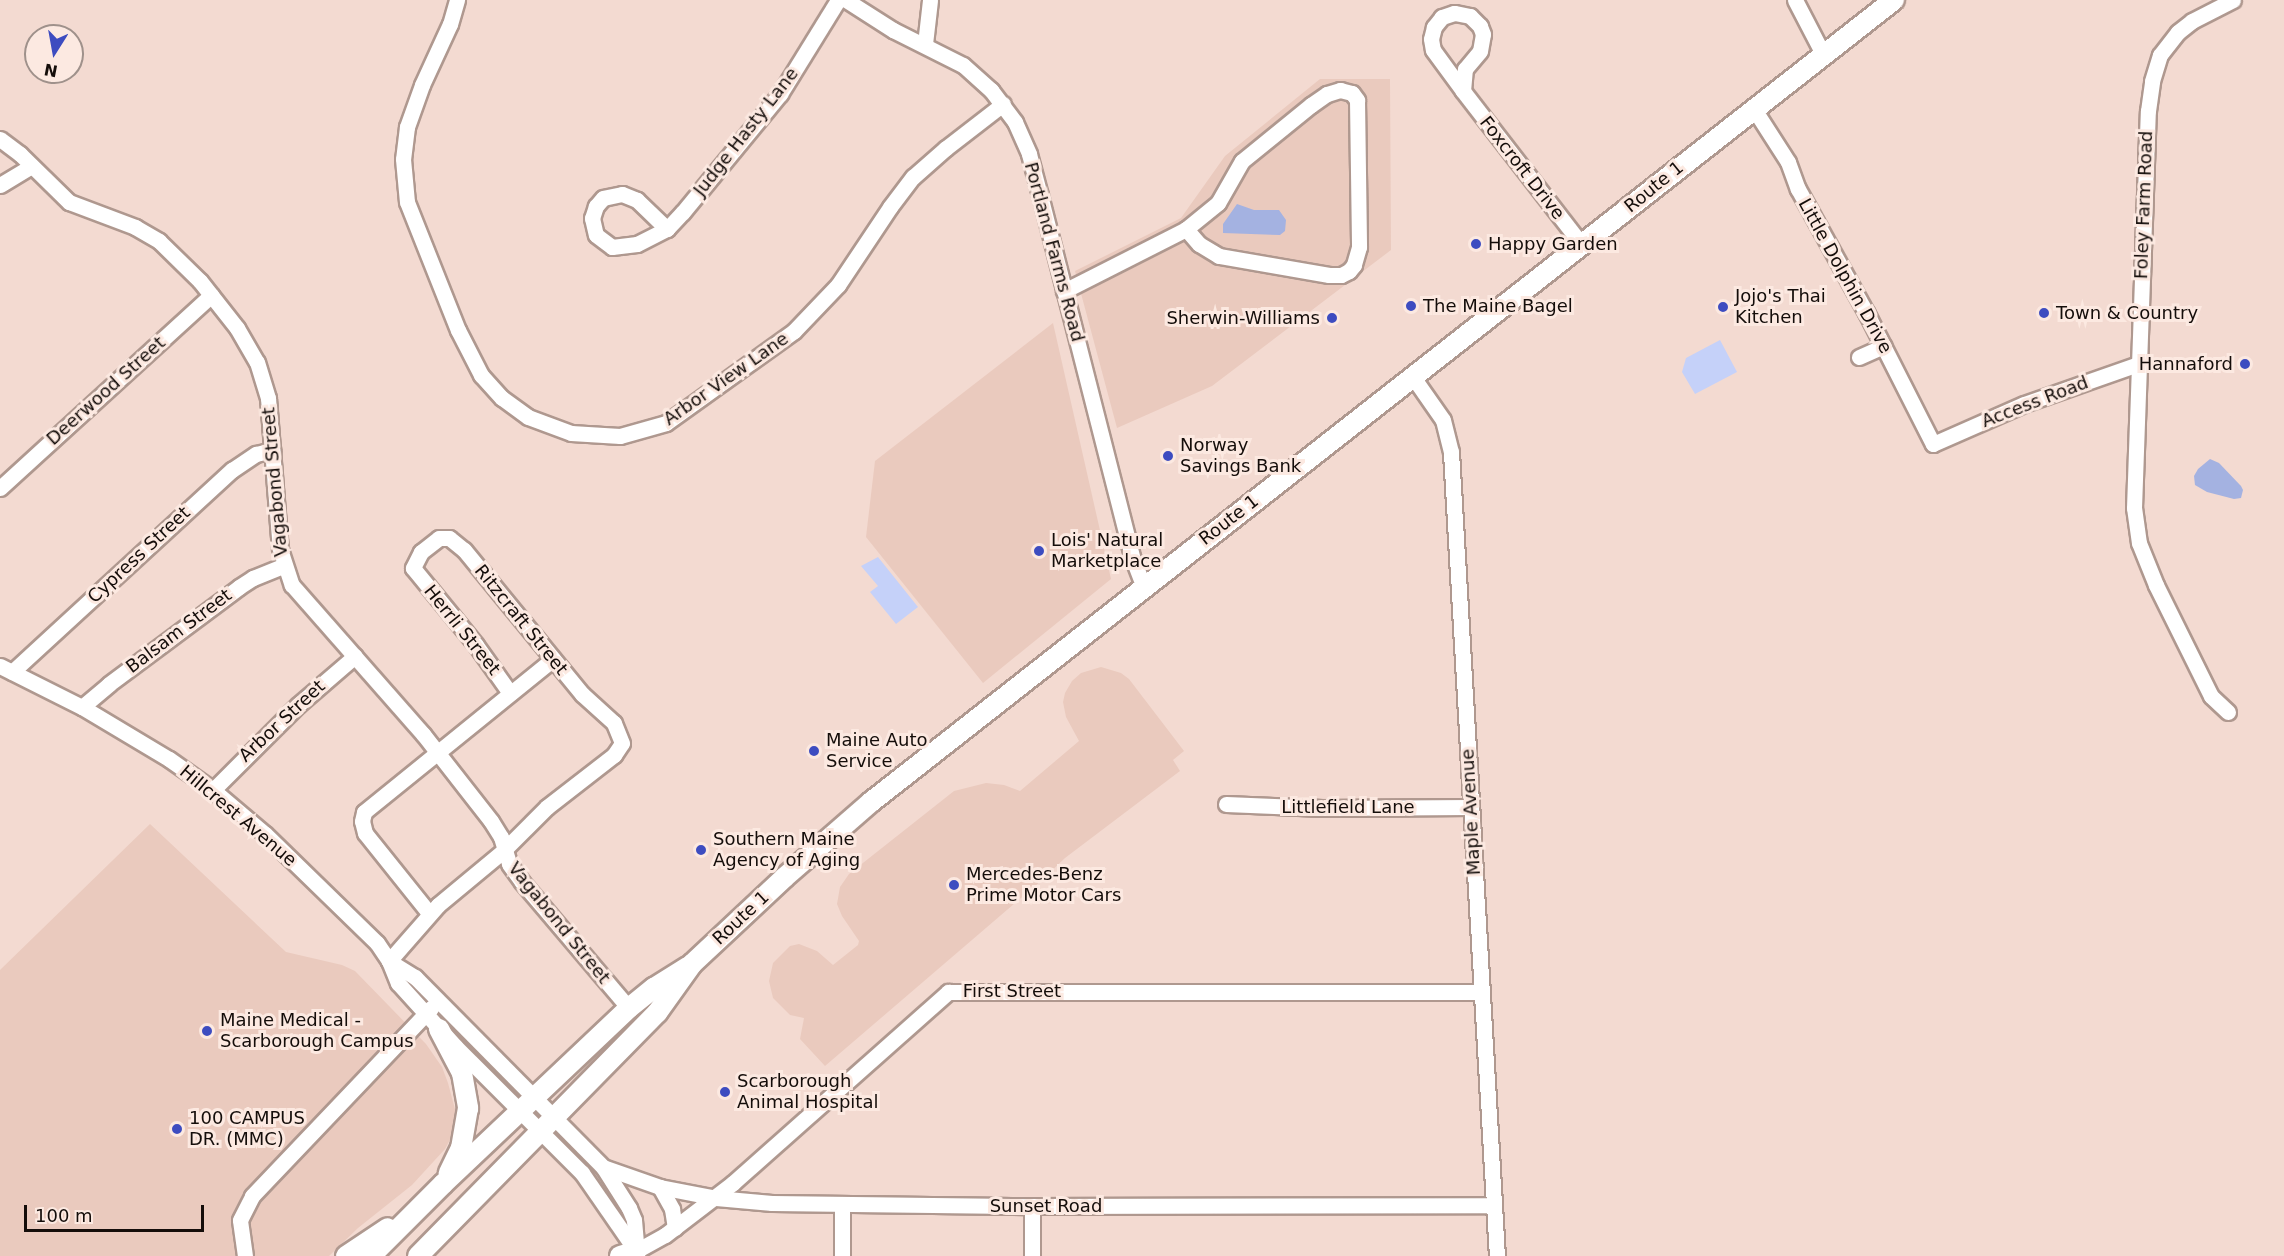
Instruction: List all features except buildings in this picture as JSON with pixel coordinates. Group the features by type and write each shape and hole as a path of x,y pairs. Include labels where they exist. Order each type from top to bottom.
{"main road":[{"name":"Route 1","path":"418,1256 657,1013 690,966 777,884 871,802 1894,0"},
{"name":"Route 1","path":"371,1256 443,1184 629,1008 654,988 690,966"},
{"path":"439,1029 462,1073 468,1108 461,1148 443,1184"},
{"path":"346,1256 416,1211"}],"street":[{"name":"Arbor View Lane","path":"457,0 450,24 422,85 407,127 403,159 407,202 458,330 481,375 502,398 528,417 571,433 620,436 666,423 794,331 842,281 890,207 913,177 1003,104"},
{"name":"Judge Hasty Lane","path":"666,229 637,200 621,194 603,198 592,218 596,235 612,247 638,244 666,229 683,212 780,94 838,0"},
{"name":"Portland Farms Road","path":"846,0 893,30 924,44 973,73 1003,104 1015,122 1029,154 1133,559 1144,588"},
{"path":"924,44 930,0"},
{"path":"1795,0 1823,54"},
{"name":"Foley Farm Road","path":"2228,712 2211,696 2156,585 2139,543 2134,507 2148,111 2154,72 2165,47 2183,27 2233,0"},
{"name":"Foxcroft Drive","path":"1463,91 1465,69 1480,51 1483,38 1477,22 1459,6 1439,20 1431,39 1436,55 1463,91 1582,245"},
{"path":"1064,291 1186,229 1218,203 1242,161 1311,105 1334,91 1352,93 1356,97 1359,247 1354,265 1349,271 1341,275 1329,275 1219,256 1204,249 1186,229"},
{"name":"Little Dolphin Drive","path":"1754,109 1788,162 1798,189 1884,346 1933,444"},
{"name":"Vagabond Street","path":"0,139 69,202 135,227 159,242 211,295 237,328 256,362 268,398 283,566 299,596 355,656 436,752 491,821 501,837 508,864 629,1008"},
{"path":"0,185 32,166"},
{"name":"Deerwood Street","path":"0,488 211,295"},
{"path":"1859,357 1884,346"},
{"name":"Access Road","path":"1933,444 2024,404 2138,364"},
{"name":"Maple Avenue","path":"1413,377 1443,420 1451,452 1497,1256"},
{"name":"Cypress Street","path":"6,669 232,470 248,458 273,450"},
{"name":"Ritzcraft Street","path":"413,568 416,557 432,542 445,537 454,540 582,694 614,723 622,743 614,755 547,807 504,851"},
{"name":"Balsam Street","path":"82,707 108,684 239,586 283,566"},
{"name":"Herrli Street","path":"413,568 476,645 510,693"},
{"name":"Arbor Street","path":"213,790 298,705 355,656"},
{"path":"429,913 365,833 362,821 370,806 553,659"},
{"name":"Hillcrest Avenue","path":"6,669 82,707 169,759 213,790 265,834 346,911 377,943 389,961 398,983 439,1029 527,1105"},
{"name":"Littlefield Lane","path":"1226,804 1322,808 1471,807"},
{"path":"389,961 429,913 504,851"},
{"name":"Hillcrest Avenue","path":"389,961 415,977 527,1105"},
{"name":"First Street","path":"631,1254 675,1228 716,1197 948,992 1482,992"},
{"path":"244,1256 240,1220 252,1196 437,1002"},
{"path":"527,1105 547,1124 603,1167 629,1208 637,1240 631,1254"},
{"path":"547,1124 595,1190 631,1254"},
{"name":"Sunset Road","path":"603,1167 660,1187 759,1202 1032,1206 1493,1205"},
{"path":"660,1187 672,1209 675,1228"},
{"path":"842,1205 842,1256"},
{"path":"1032,1206 1032,1256"}],"shaded area":[{"path":"1320,79 1390,79 1391,250 1212,386 1117,428 1075,271 1181,218 1225,156"},
{"path":"1237,204 1254,210 1279,210 1286,220 1285,231 1280,235 1223,233 1223,224"},
{"path":"1053,323 1111,579 983,683 866,537 875,461"},
{"path":"1720,340 1737,372 1695,394 1682,372 1686,358"},
{"path":"2210,459 2219,463 2241,486 2243,490 2241,498 2234,499 2207,492 2195,485 2194,476 2198,469"},
{"path":"878,557 918,607 896,624 870,592 878,586 861,566"},
{"path":"1101,667 1121,673 1129,679 1184,751 1173,760 1180,771 1065,858 825,1066 800,1039 804,1018 790,1015 773,998 769,981 773,963 790,946 799,944 817,951 833,965 858,945 859,941 842,916 837,904 840,887 849,874 954,791 986,783 1004,785 1020,791 1079,741 1066,717 1063,702 1065,693 1072,681 1081,673"},
{"name":"Maine Medical - Scarborough Campus","path":"150,824 286,952 342,965 355,971 426,1044 442,1067 456,1113 452,1136 445,1149 412,1185 358,1228 329,1256 0,1256 0,970"}],"place":[{"name":"Happy Garden","path":"1476,244"},
{"name":"The Maine Bagel","path":"1411,306"},
{"name":"Jojo's Thai Kitchen","path":"1723,307"},
{"name":"Town & Country","path":"2044,313"},
{"name":"Sherwin-Williams","path":"1332,318"},
{"name":"Hannaford","path":"2245,364"},
{"name":"Norway Savings Bank","path":"1168,456"},
{"name":"Lois' Natural Marketplace","path":"1039,551"},
{"name":"Maine Auto Service","path":"814,751"},
{"name":"Southern Maine Agency of Aging","path":"701,850"},
{"name":"Mercedes-Benz Prime Motor Cars","path":"954,885"},
{"name":"Maine Medical - Scarborough Campus","path":"207,1031"},
{"name":"Scarborough Animal Hospital","path":"725,1092"},
{"name":"100 CAMPUS DR. (MMC)","path":"177,1129"}]}
